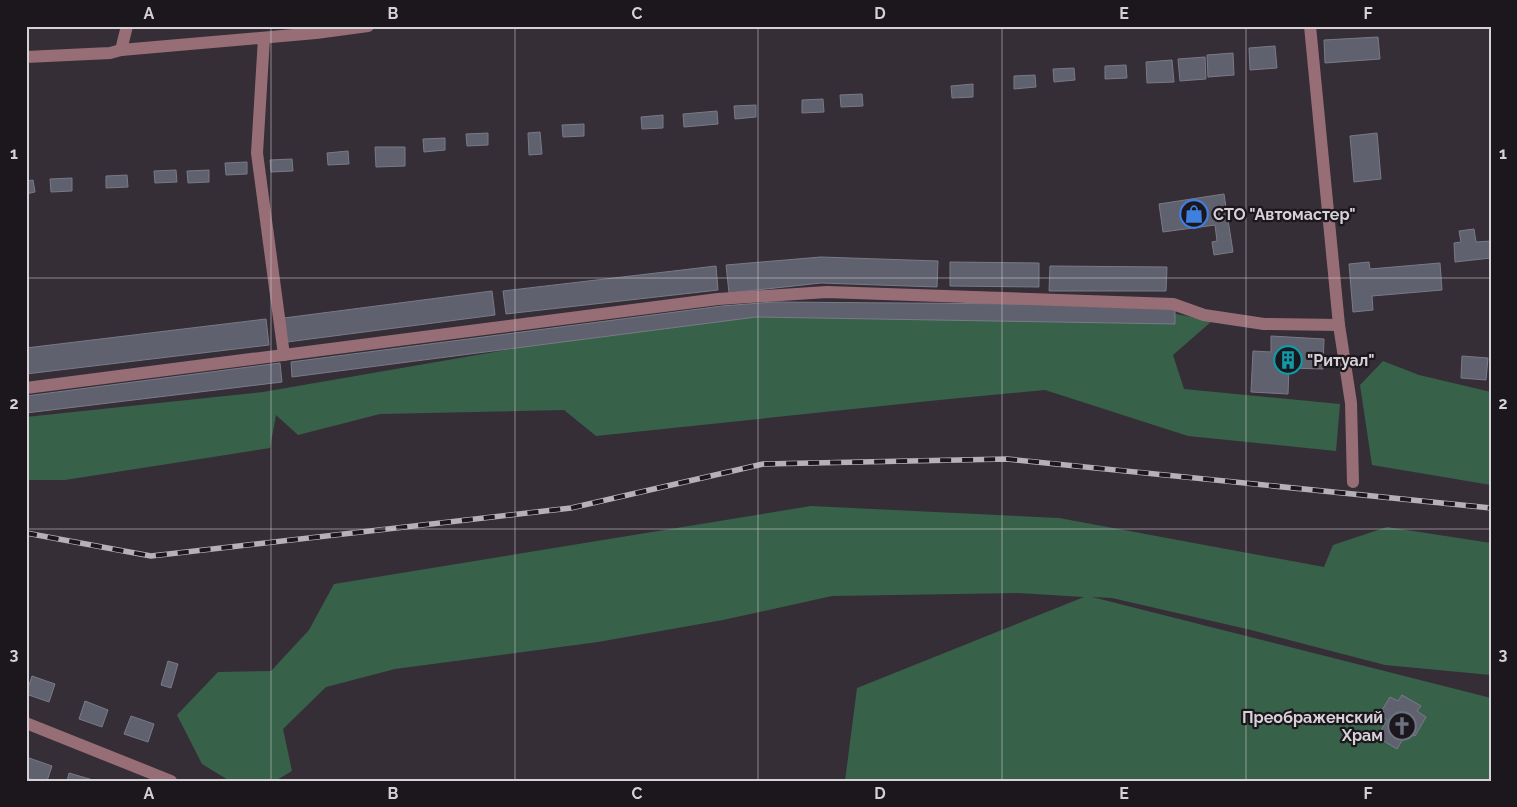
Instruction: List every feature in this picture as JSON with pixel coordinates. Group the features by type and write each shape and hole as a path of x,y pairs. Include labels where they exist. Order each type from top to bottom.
{"street":[{"path":"121,50 127,26"},
{"path":"26,57 110,53 121,50 264,38 317,30 368,26"},
{"path":"1310,26 1340,325 1351,403 1352,482"},
{"path":"264,38 257,153 284,356"},
{"path":"26,388 718,299 827,292 1173,304 1204,315 1264,324 1340,325"},
{"path":"26,723 171,781"}],"green space":[{"path":"749,308 1176,314 1212,321 1173,355 1184,389 1340,404 1336,451 1188,436 1045,390 596,436 564,410 380,414 298,435 276,415 270,448 65,480 26,480 26,417 263,392"},
{"path":"1383,361 1419,375 1491,392 1491,485 1372,465 1360,385"},
{"path":"811,506 1059,518 1324,567 1333,545 1387,527 1491,543 1491,675 1385,665 1251,630 1112,598 1092,597 1491,698 1491,781 845,781 857,688 1084,597 1018,593 832,596 723,620 598,642 395,669 326,687 283,729 292,771 275,781 230,781 202,764 177,715 218,672 271,671 309,630 334,584"}],"building":[{"path":"1378,37 1380,59 1325,63 1324,40"},
{"path":"1275,46 1277,68 1250,70 1249,48"},
{"path":"1233,53 1234,75 1208,77 1207,55"},
{"path":"1205,57 1206,79 1180,81 1178,59"},
{"path":"1172,60 1174,82 1147,83 1146,62"},
{"path":"1126,65 1127,78 1105,79 1105,66"},
{"path":"1074,68 1075,80 1054,82 1053,69"},
{"path":"1035,75 1036,87 1014,89 1014,76"},
{"path":"973,84 973,97 952,98 951,86"},
{"path":"862,94 863,106 841,107 840,95"},
{"path":"823,99 824,112 802,113 802,100"},
{"path":"756,105 756,117 735,119 734,106"},
{"path":"717,111 718,124 684,127 683,114"},
{"path":"663,115 663,128 642,129 641,117"},
{"path":"584,124 584,136 563,137 562,125"},
{"path":"540,132 542,154 529,155 528,133"},
{"path":"488,133 488,145 467,146 466,134"},
{"path":"1377,133 1381,179 1354,182 1350,136"},
{"path":"445,138 445,150 424,152 423,139"},
{"path":"375,147 405,147 405,166 376,167"},
{"path":"348,151 349,164 328,165 327,153"},
{"path":"292,159 293,171 271,172 270,160"},
{"path":"247,162 247,174 226,175 225,163"},
{"path":"176,170 177,182 155,183 154,171"},
{"path":"209,170 209,182 188,183 187,171"},
{"path":"127,175 128,187 106,188 106,176"},
{"path":"72,178 72,191 51,192 50,179"},
{"path":"33,180 35,192 26,194 26,181"},
{"name":"СТО \"Автомастер\"","path":"1224,194 1233,252 1214,255 1212,242 1217,241 1215,225 1163,232 1159,204"},
{"path":"1474,229 1476,242 1491,241 1491,258 1455,262 1454,243 1461,242 1459,231"},
{"path":"821,257 938,261 937,287 821,283 729,293 726,265"},
{"path":"950,262 1039,263 1039,287 950,286"},
{"path":"1369,262 1370,269 1440,263 1442,290 1372,296 1373,310 1353,312 1349,264"},
{"path":"716,266 718,290 506,314 503,291"},
{"path":"1050,266 1167,267 1166,291 1049,291"},
{"path":"492,291 495,315 287,342 284,318"},
{"path":"774,302 1027,304 1175,308 1175,324 756,317 292,377 291,362 722,306"},
{"path":"266,319 269,345 26,374 26,348"},
{"name":"\"Ритуал\"","path":"1271,336 1324,339 1323,369 1289,368 1288,394 1251,392 1253,351 1271,352"},
{"path":"1462,356 1488,358 1486,380 1461,378"},
{"path":"280,363 282,382 26,413 26,396"},
{"path":"168,661 178,664 171,688 161,685"},
{"path":"32,676 55,684 49,702 26,694"},
{"name":"Преображенский Храм","path":"1402,695 1421,706 1417,711 1426,717 1415,736 1407,732 1397,749 1377,737 1387,720 1379,715 1390,697 1398,701"},
{"path":"85,701 108,710 102,727 79,719"},
{"path":"131,716 154,724 148,742 124,734"},
{"path":"29,758 52,766 47,781 36,781 26,777 26,765"},
{"path":"69,773 93,780 67,781"}],"railway":[{"path":"26,533 151,556 571,508 763,464 1007,459 1491,508"}],"place":[{"name":"СТО \"Автомастер\"","path":"1194,214"},
{"name":"\"Ритуал\"","path":"1288,360"},
{"name":"Преображенский Храм","path":"1402,726"}]}
